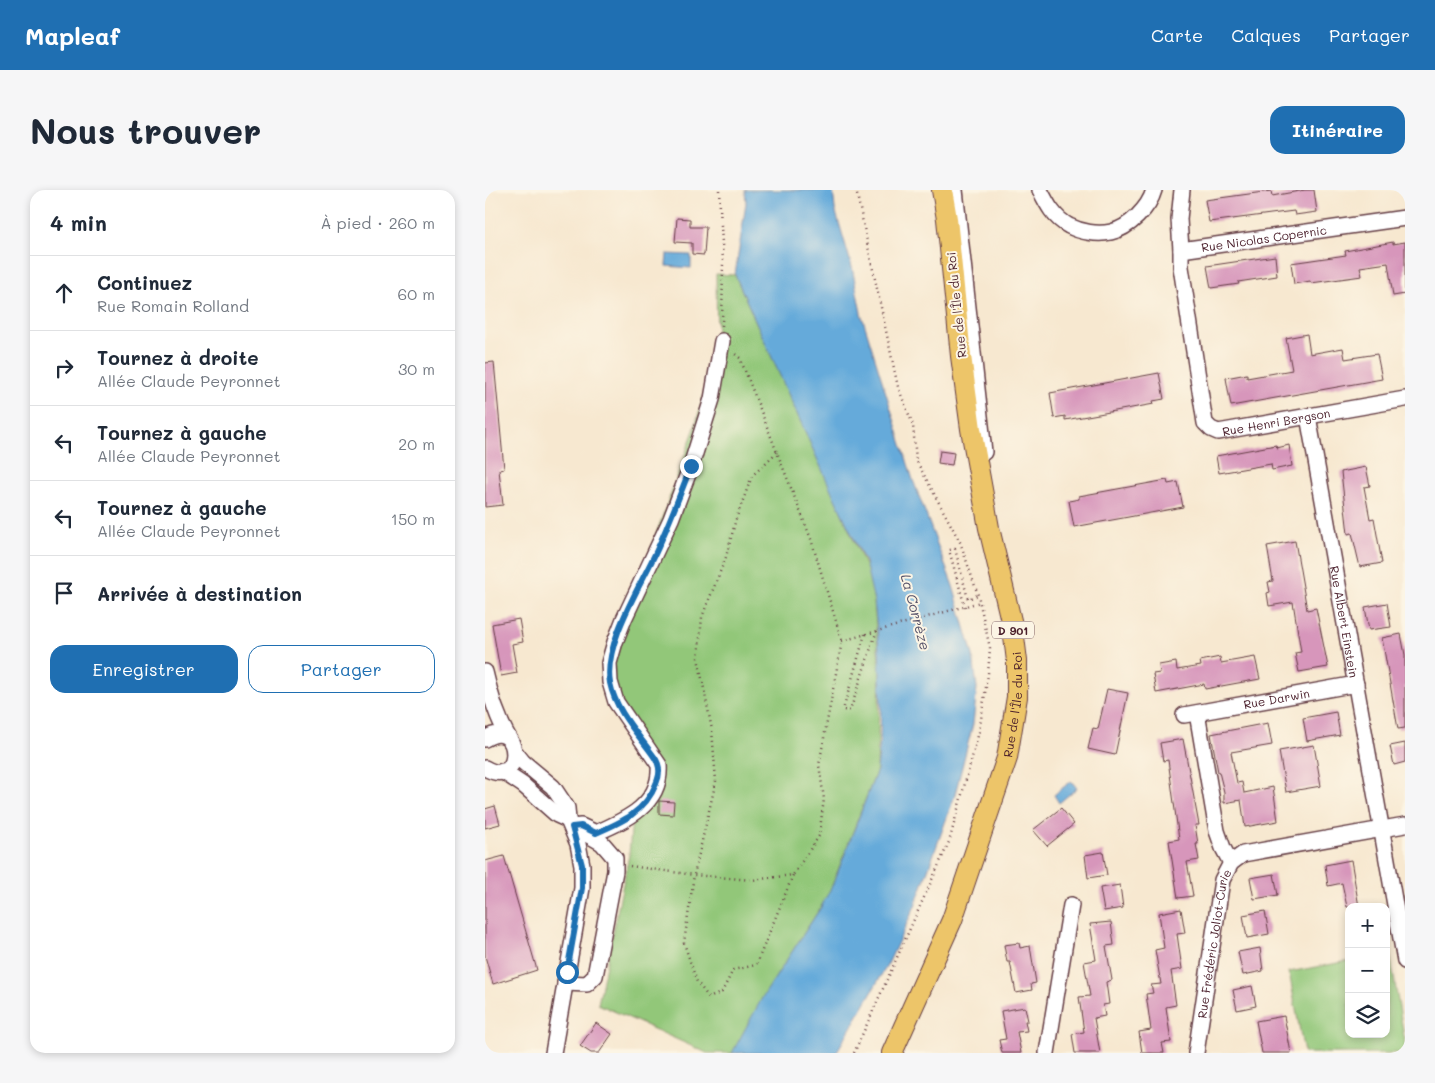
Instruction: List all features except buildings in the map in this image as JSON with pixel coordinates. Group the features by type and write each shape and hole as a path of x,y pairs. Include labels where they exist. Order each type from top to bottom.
{"main road":[{"name":"Rue de l'Île du Roi","path":"892,1053 952,920 1007,758 1017,697 1017,661 1013,629 993,543 971,429 942,190"}],"street":[{"path":"955,190 993,543"},
{"path":"1040,190 1050,210 1068,225 1087,232 1111,232 1133,220 1145,209 1154,190"},
{"path":"1181,250 1179,219 1182,190"},
{"name":"Rue Nicolas Copernic","path":"1181,250 1405,218"},
{"name":"Rue Henri Bergson","path":"1181,250 1181,267 1205,423 1211,429 1218,432 1405,398"},
{"path":"570,823 596,833 618,824 641,809 650,798 657,783 660,772 659,765 616,702 610,682 609,663 624,619 671,519 691,466 712,399 721,341"},
{"name":"Rue Albert Einstein","path":"1308,416 1405,961"},
{"path":"485,672 492,703 513,746 523,762 553,787 567,808 582,865 582,888 553,1053"},
{"name":"Rue Darwin","path":"1231,863 1217,831 1190,714 1356,684"},
{"path":"485,739 499,734 513,746"},
{"path":"492,773 512,764 513,746"},
{"path":"492,773 523,785 557,815 602,843 615,858 615,871 595,976 587,984 565,983"},
{"name":"Rue Frédéric Joliot-Curie","path":"1196,1053 1222,880 1231,863 1243,854 1405,825"},
{"path":"1047,1053 1071,906"}],"path":[{"path":"719,190 723,262 721,341 740,358 777,452 811,539 842,641 819,765 823,799 819,836 793,876 756,965 733,970 723,992 709,998 697,982 685,943 694,875 716,781 712,730 698,658 702,617 726,557 736,519 752,476 777,452"},
{"path":"856,190 898,388 913,425 916,460 960,542 980,602 990,648 979,732 949,842 855,1051 860,1053"},
{"path":"965,607 949,550 955,549 968,599 978,595"},
{"path":"842,641 980,602"},
{"path":"865,634 843,710 850,711 877,630"},
{"path":"615,858 627,865 694,875 752,880 793,876"}],"green space":[{"path":"716,274 735,275 869,574 874,601 880,673 877,770 828,896 777,975 733,1053 707,1053 598,1004 629,855 633,806 649,787 651,768 603,661 647,559 694,430 717,347"},
{"path":"1390,954 1405,1042 1405,1053 1304,1053 1289,972 1345,962 1345,1038 1390,1038"}],"water":[{"name":"La Corrèze","path":"745,190 833,190 835,209 852,267 861,313 913,480 953,586 973,655 977,688 973,724 954,798 915,906 888,964 836,1053 732,1053 762,998 821,907 834,882 877,770 881,707 879,650 874,601 865,562 735,275 746,203"},
{"path":"667,254 691,255 691,268 666,266"},
{"path":"1071,781 1077,788 1059,803 1054,795"}],"route":[{"path":"567,972 582,888 582,865 572,827 581,826 596,833 632,816 650,798 660,772 655,758 616,702 610,682 609,663 624,619 671,519 691,466"}]}
